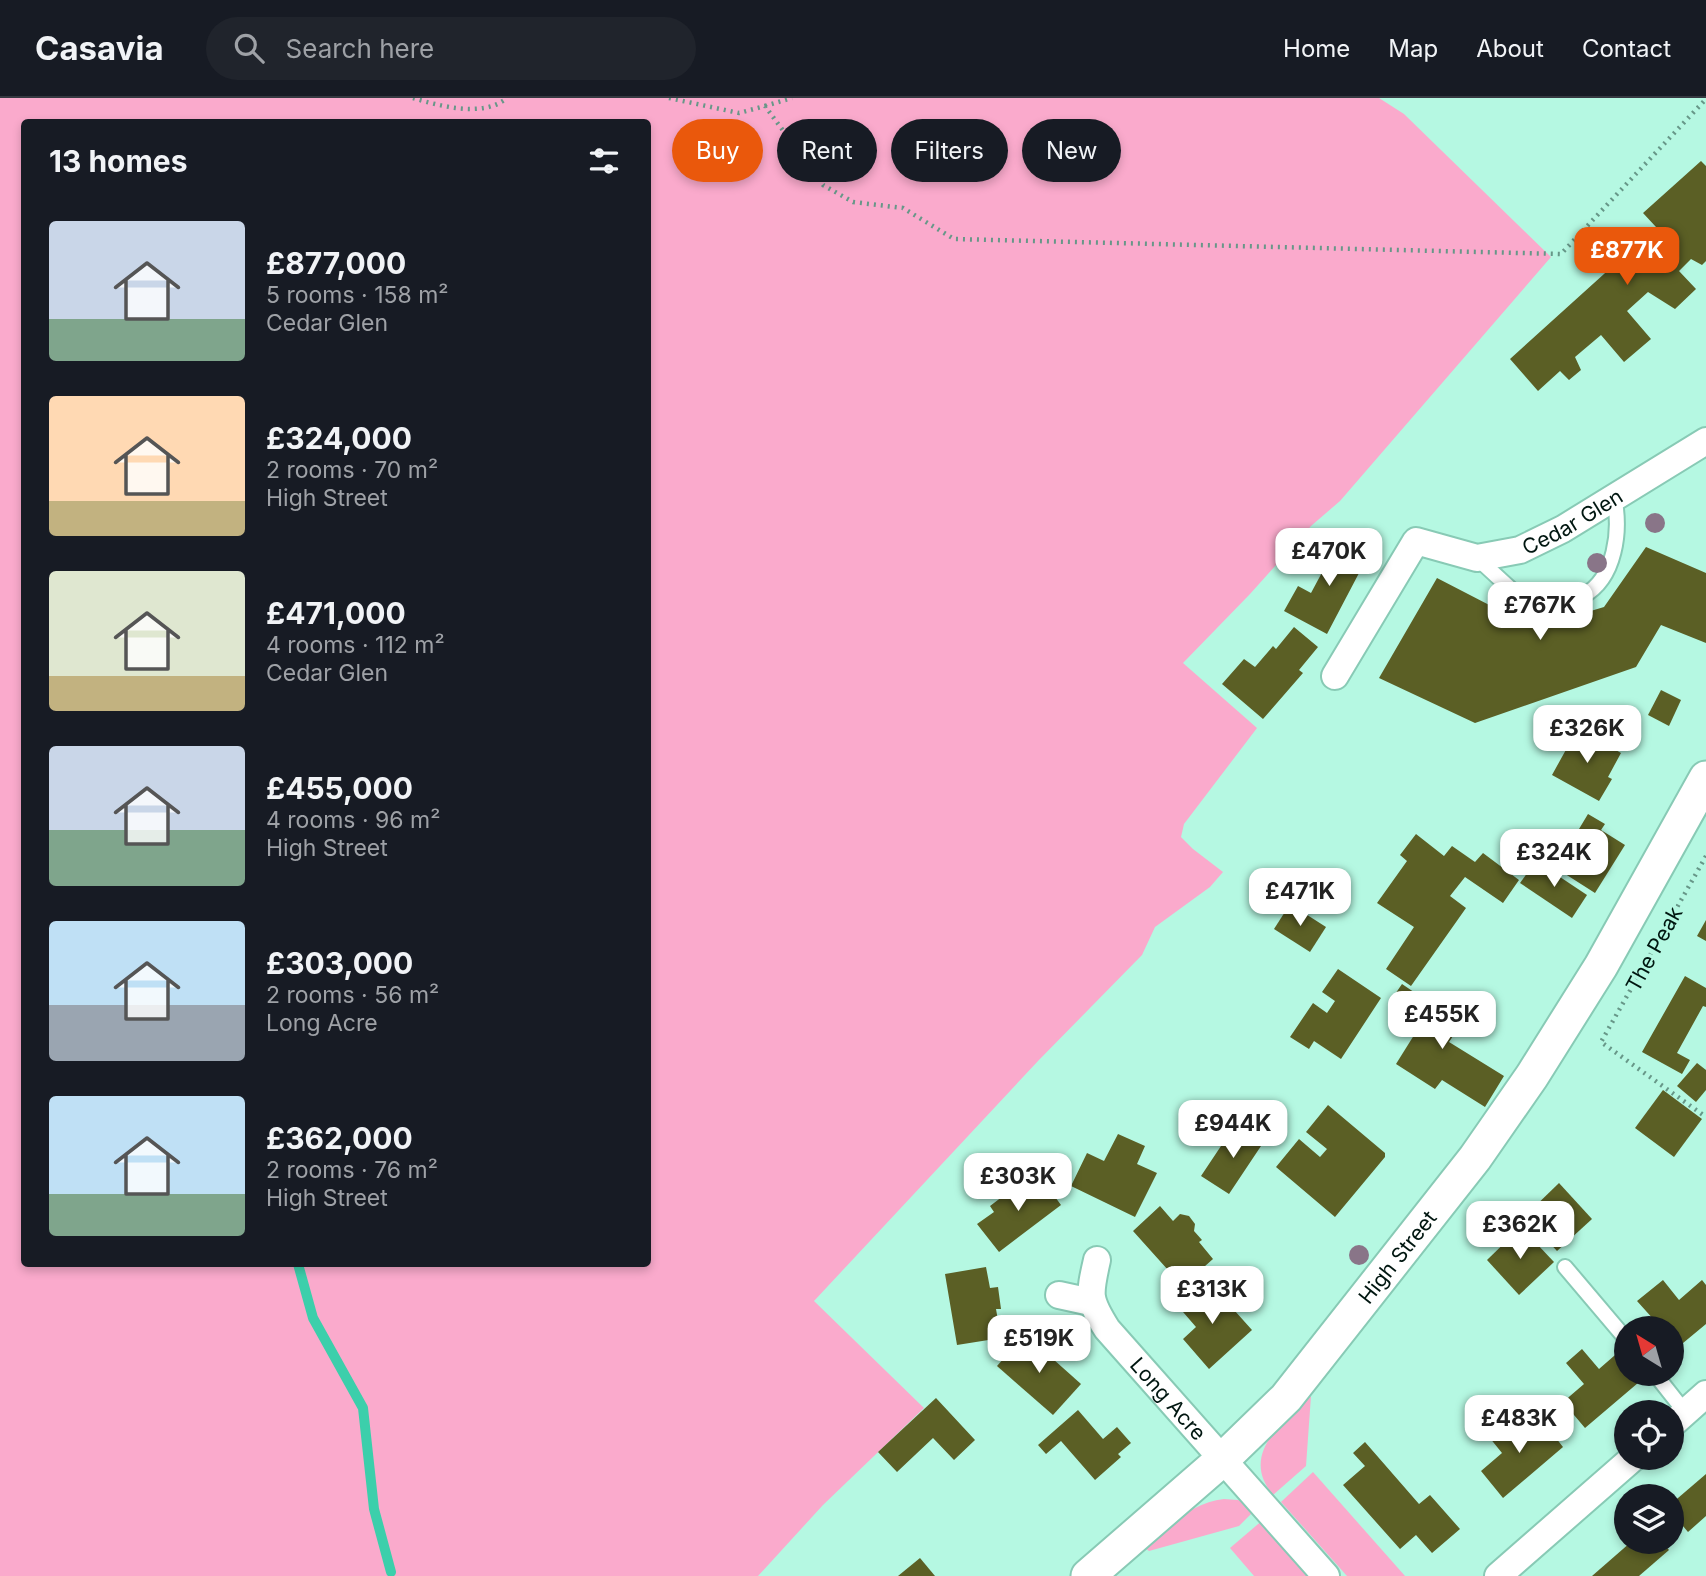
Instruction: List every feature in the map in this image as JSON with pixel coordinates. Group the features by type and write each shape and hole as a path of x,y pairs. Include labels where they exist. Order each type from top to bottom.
{"street":[{"name":"Cedar Glen","path":"1335,676 1416,541 1477,558 1520,550 1563,529 1706,441"},
{"name":"High Street","path":"1088,1576 1224,1458 1286,1398 1475,1158 1532,1076 1601,966 1706,778"},
{"path":"1059,1295 1091,1302 1091,1287 1097,1260"},
{"name":"Long Acre","path":"1091,1302 1107,1329 1326,1576"},
{"path":"1684,1413 1706,1394"},
{"path":"1498,1576 1619,1470"}],"lane":[{"path":"1477,558 1527,604 1541,610 1584,596 1599,581 1613,560 1616,508 1614,497"},
{"path":"1565,1267 1614,1325"}],"path":[{"path":"413,98 449,109 497,107 507,98"},
{"path":"669,98 739,113 792,98"},
{"path":"765,106 822,186 853,202 904,208 954,239 1561,254 1706,99"},
{"name":"The Peak","path":"1706,856 1601,1042 1706,1116"}],"shaded area":[{"path":"0,98 1379,98 1404,114 1551,257 1340,501 1311,526 1183,663 1257,728 1184,824 1181,837 1223,872 1210,887 1155,927 1142,955 1038,1061 814,1301 924,1408 823,1505 758,1576 0,1576"},
{"path":"1311,1396 1306,1466 1273,1495 1264,1480 1261,1466 1263,1453 1278,1428"},
{"path":"1313,1472 1405,1576 1347,1576 1281,1502"},
{"path":"1224,1499 1238,1500 1256,1509 1239,1526 1149,1551 1144,1547 1191,1510"},
{"path":"1264,1519 1314,1576 1254,1576 1230,1548"}],"building":[{"path":"1701,161 1706,166 1706,261 1702,265 1691,259 1679,271 1696,289 1675,309 1648,292 1627,311 1651,339 1624,362 1601,335 1575,357 1581,370 1569,380 1560,371 1538,391 1510,359 1656,227 1643,213"},
{"path":"1340,539 1369,554 1327,634 1284,611 1298,586 1311,593"},
{"path":"1646,547 1706,573 1706,643 1661,625 1636,667 1475,723 1379,678 1437,578 1534,628 1604,607"},
{"path":"1294,627 1318,647 1299,670 1303,673 1263,719 1222,684 1244,659 1255,667 1273,646 1276,649"},
{"path":"1661,690 1681,700 1669,726 1648,715"},
{"path":"1578,728 1621,753 1608,777 1612,779 1599,801 1552,775"},
{"path":"1588,814 1605,824 1601,830 1625,845 1595,893 1548,863 1557,849 1565,854 1570,847 1565,844 1569,837 1573,839"},
{"path":"1416,834 1444,856 1452,846 1475,862 1483,853 1519,880 1503,903 1465,877 1450,896 1466,908 1411,986 1386,969 1414,927 1377,903 1407,861 1400,855"},
{"path":"1536,861 1587,895 1572,918 1520,883"},
{"path":"1290,904 1326,927 1310,952 1274,929"},
{"path":"1706,920 1706,941 1697,936"},
{"path":"1338,969 1381,998 1341,1059 1314,1041 1309,1049 1290,1037 1313,1003 1327,1013 1335,1001 1322,992"},
{"path":"1685,976 1706,988 1706,1007 1703,1006 1677,1053 1690,1060 1682,1074 1642,1052"},
{"path":"1402,984 1461,1024 1449,1042 1504,1076 1485,1107 1442,1080 1435,1089 1396,1064 1421,1024 1389,1003"},
{"path":"1697,1063 1706,1070 1706,1090 1696,1102 1677,1086"},
{"path":"1663,1090 1702,1119 1674,1157 1635,1128"},
{"path":"1328,1105 1385,1153 1385,1157 1335,1217 1276,1167 1299,1139 1320,1157 1327,1149 1306,1132"},
{"path":"1251,1126 1267,1137 1229,1194 1201,1176 1227,1137 1238,1145"},
{"path":"1118,1134 1145,1146 1137,1164 1157,1173 1135,1217 1071,1186 1087,1153 1104,1161"},
{"path":"1039,1175 1061,1205 999,1252 977,1224 994,1212 990,1206 1015,1187 1018,1191"},
{"path":"1559,1183 1592,1219 1557,1251 1525,1216"},
{"path":"1160,1206 1173,1221 1180,1214 1189,1216 1195,1224 1194,1231 1202,1240 1199,1242 1213,1259 1187,1282 1172,1266 1168,1270 1133,1231"},
{"path":"1521,1227 1554,1262 1519,1295 1487,1260"},
{"path":"986,1267 990,1288 998,1287 1001,1309 996,1309 1001,1338 957,1345 945,1274"},
{"path":"1663,1280 1679,1300 1702,1280 1706,1285 1706,1324 1684,1342 1684,1316 1650,1316 1637,1301"},
{"path":"1203,1283 1222,1304 1226,1301 1252,1330 1209,1369 1183,1339 1196,1327 1177,1305"},
{"path":"1025,1334 1081,1384 1053,1415 997,1366"},
{"path":"1582,1349 1599,1369 1614,1356 1614,1386 1634,1386 1618,1400 1614,1400 1614,1403 1585,1428 1563,1402 1584,1384 1566,1363"},
{"path":"936,1398 975,1440 954,1460 933,1438 897,1472 878,1452"},
{"path":"1078,1410 1103,1439 1117,1427 1131,1443 1118,1454 1121,1457 1095,1480 1061,1441 1046,1454 1038,1445"},
{"path":"1501,1419 1518,1439 1541,1419 1563,1447 1503,1498 1481,1471 1502,1453 1485,1432"},
{"path":"1365,1442 1419,1504 1430,1495 1460,1529 1432,1553 1416,1535 1400,1549 1343,1485 1365,1466 1353,1453"},
{"path":"1706,1474 1706,1516 1688,1532 1684,1527 1684,1493"},
{"path":"1617,1554 1664,1554 1639,1576 1592,1576"},
{"path":"920,1558 935,1576 898,1576"}],"waterway":[{"path":"299,1267 313,1318 363,1408 374,1509 391,1572"}]}
